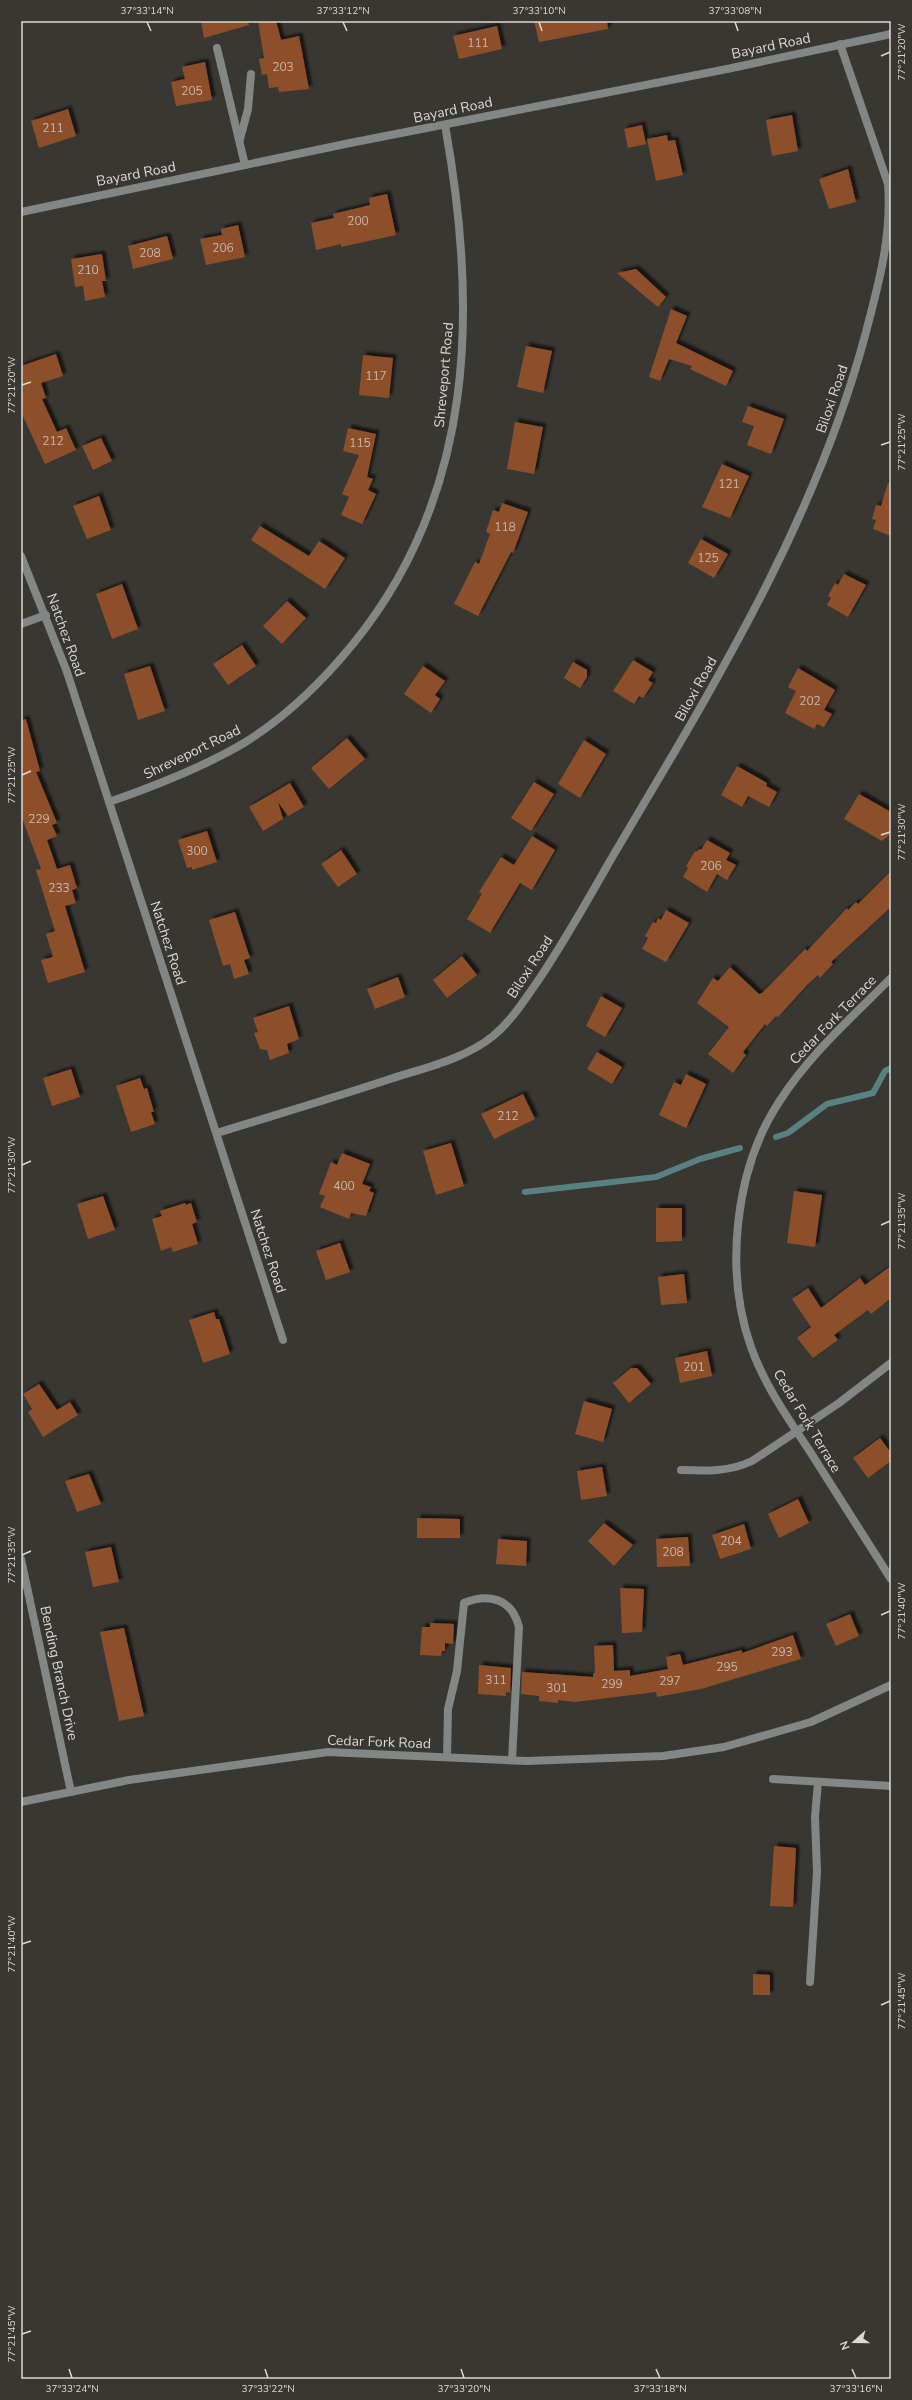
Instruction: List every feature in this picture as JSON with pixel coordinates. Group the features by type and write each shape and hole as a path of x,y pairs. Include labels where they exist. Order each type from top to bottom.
{"street":[{"name":"Bayard Road","path":"21,212 891,34"},
{"name":"Biloxi Road","path":"217,1133 332,1098 468,1052 493,1036 514,1014 547,968 682,739 761,599 789,544 844,407 883,268 888,238 890,208 888,184 840,44"},
{"path":"217,48 245,165"},
{"path":"240,140 248,109 252,74"},
{"name":"Shreveport Road","path":"109,802 152,787 205,764 245,742 278,719 309,692 337,664 371,622 409,560 432,509 448,455 456,410 460,367 462,304 460,226 445,125"},
{"name":"Natchez Road","path":"21,556 46,615 67,672 283,1340"},
{"path":"21,624 46,615"},
{"name":"Cedar Fork Terrace","path":"891,978 810,1060 783,1096 762,1131 745,1180 737,1220 739,1297 754,1353 770,1389 891,1579"},
{"path":"681,1470 715,1471 739,1467 773,1449 839,1403 891,1363"},
{"name":"Bending Branch Drive","path":"21,1559 71,1792"},
{"path":"447,1757 448,1709 457,1671 464,1603 476,1598 492,1598 507,1605 516,1614 518,1627 512,1760"},
{"name":"Cedar Fork Road","path":"21,1802 129,1780 328,1752 512,1760 663,1756 738,1742 811,1722 891,1685"},
{"path":"773,1779 891,1786"},
{"path":"810,1982 817,1872 815,1817 818,1782"}],"building":[{"path":"201,21 248,21 249,25 204,38"},
{"path":"258,21 276,21 281,40 299,36 309,89 279,92 278,87 269,88 267,74 262,75 259,59 264,58"},
{"path":"534,21 607,21 608,29 539,42"},
{"path":"497,26 502,49 459,59 453,36"},
{"path":"205,62 212,100 176,106 171,82 185,79 182,67"},
{"path":"68,109 76,136 39,148 31,121"},
{"path":"792,115 798,151 772,156 766,120"},
{"path":"642,125 646,144 628,148 624,129"},
{"path":"667,135 668,141 675,140 683,175 656,181 647,139"},
{"path":"848,169 856,202 829,209 819,179"},
{"path":"387,194 396,235 341,247 341,244 316,250 311,223 334,218 333,214 370,205 369,198"},
{"path":"238,225 245,257 206,265 200,239 222,235 221,229"},
{"path":"167,236 173,259 133,269 128,246"},
{"path":"102,254 106,281 102,281 105,297 85,301 83,286 75,287 71,259"},
{"path":"636,269 666,297 658,307 617,273"},
{"path":"671,309 687,316 676,343 733,371 726,386 690,369 692,366 669,359 660,381 649,377"},
{"path":"526,346 552,351 543,393 517,387"},
{"path":"56,354 63,376 41,383 46,398 42,399 57,432 66,428 76,450 45,464 21,412 21,366"},
{"path":"363,355 393,358 389,398 359,395"},
{"path":"748,406 784,419 771,454 747,445 754,426 742,422"},
{"path":"515,422 543,427 534,474 507,469"},
{"path":"348,428 376,434 367,477 373,479 368,490 376,494 362,524 341,515 349,497 342,494 359,455 343,451"},
{"path":"101,438 112,461 93,470 82,446"},
{"path":"722,464 749,476 730,518 702,507"},
{"path":"888,483 891,484 891,536 873,529 876,520 872,519 876,505 881,506"},
{"path":"99,496 111,530 87,539 73,506"},
{"path":"502,503 528,512 513,553 511,552 478,616 454,604 475,562 479,564 490,534 486,532 493,510 499,512"},
{"path":"260,526 309,556 319,541 345,558 325,589 251,540"},
{"path":"701,539 728,554 714,578 688,563"},
{"path":"844,574 866,585 848,617 827,605 831,598 828,596 835,583 838,585"},
{"path":"122,584 138,629 112,639 96,594"},
{"path":"287,601 306,618 282,644 263,626"},
{"path":"242,645 256,666 228,685 213,664"},
{"path":"633,660 653,672 648,680 653,683 643,698 639,696 634,704 613,691"},
{"path":"573,662 587,670 587,677 580,688 564,678"},
{"path":"150,666 165,711 138,720 124,674"},
{"path":"423,666 445,681 435,695 440,699 431,713 404,694"},
{"path":"798,668 835,690 824,710 832,714 824,727 817,724 814,729 785,713 796,691 788,687"},
{"path":"26,719 40,771 36,772 57,823 52,825 57,836 47,840 57,869 70,865 77,888 72,890 76,903 65,906 85,972 48,983 41,960 53,957 46,934 55,931 36,870 41,869 21,815 21,720"},
{"path":"347,738 365,759 329,789 311,768"},
{"path":"584,740 606,754 580,798 558,784"},
{"path":"737,766 767,783 766,786 777,792 769,807 748,796 742,807 721,795"},
{"path":"534,782 554,794 531,831 511,818"},
{"path":"290,783 304,807 288,816 278,802 283,819 263,831 249,807"},
{"path":"859,794 891,812 891,834 882,841 844,819"},
{"path":"207,831 217,862 192,870 192,867 187,868 178,840"},
{"path":"532,836 555,850 532,890 520,883 490,933 467,919 482,894 479,892 501,857 514,865"},
{"path":"707,840 730,853 726,860 736,865 727,880 717,874 707,892 683,877 688,868 686,866 695,851 696,852 699,849 701,850"},
{"path":"341,850 357,874 338,887 321,864"},
{"path":"891,871 891,907 831,962 833,964 820,978 818,975 807,985 778,1017 776,1016 767,1026 765,1024 743,1052 746,1055 733,1073 708,1054 729,1027 697,1003 713,978 718,981 730,967 759,994 762,993 805,949 807,951 847,908 848,910 856,902 858,904"},
{"path":"666,910 689,923 666,962 642,949 648,938 645,936 653,922 656,923 658,918 661,920"},
{"path":"235,912 250,958 244,960 249,974 234,979 230,964 223,966 209,920"},
{"path":"462,956 477,975 447,998 433,980"},
{"path":"398,977 405,997 375,1009 367,989"},
{"path":"601,996 622,1008 605,1037 586,1026"},
{"path":"289,1006 299,1039 287,1044 289,1053 270,1060 267,1050 260,1049 254,1033 258,1032 253,1018"},
{"path":"597,1052 622,1067 612,1084 587,1069"},
{"path":"71,1069 80,1097 52,1106 43,1078"},
{"path":"686,1074 706,1084 686,1128 659,1115 674,1082 681,1085"},
{"path":"140,1078 144,1089 147,1088 154,1112 151,1112 155,1124 131,1132 116,1086"},
{"path":"523,1094 535,1119 494,1139 481,1114"},
{"path":"451,1143 464,1186 436,1195 423,1151"},
{"path":"342,1153 370,1164 362,1184 371,1187 369,1191 374,1193 366,1216 351,1213 349,1219 320,1207 325,1196 319,1194 331,1162 337,1165"},
{"path":"794,1191 822,1195 815,1247 787,1243"},
{"path":"103,1196 115,1230 88,1239 77,1204"},
{"path":"185,1203 186,1205 191,1203 197,1222 192,1224 198,1244 173,1252 171,1247 161,1251 152,1219 162,1216 160,1211"},
{"path":"656,1208 682,1208 682,1241 656,1242"},
{"path":"340,1243 350,1272 326,1280 316,1251"},
{"path":"891,1266 891,1298 871,1314 868,1310 834,1335 838,1340 813,1358 797,1338 811,1327 792,1299 808,1288 821,1308 860,1278 865,1285"},
{"path":"684,1274 687,1303 661,1305 658,1277"},
{"path":"214,1312 216,1319 219,1319 230,1354 203,1363 189,1320"},
{"path":"707,1351 712,1376 680,1383 675,1358"},
{"path":"631,1368 637,1368 651,1384 629,1403 613,1383"},
{"path":"39,1384 57,1410 70,1402 78,1415 43,1437 28,1412 32,1409 23,1394"},
{"path":"584,1401 612,1409 603,1442 575,1434"},
{"path":"880,1438 891,1453 891,1461 868,1478 853,1458"},
{"path":"602,1467 607,1496 581,1500 577,1471"},
{"path":"89,1474 101,1504 77,1512 65,1481"},
{"path":"798,1499 809,1523 779,1538 768,1514"},
{"path":"417,1518 460,1519 460,1538 417,1538"},
{"path":"604,1523 633,1545 614,1566 588,1541"},
{"path":"744,1524 751,1549 720,1559 712,1535"},
{"path":"688,1537 690,1566 657,1567 656,1539"},
{"path":"498,1539 527,1541 526,1566 496,1564"},
{"path":"111,1547 119,1582 93,1587 85,1552"},
{"path":"620,1588 644,1589 642,1632 622,1633"},
{"path":"850,1614 859,1636 836,1646 826,1624"},
{"path":"430,1623 454,1624 453,1644 445,1643 445,1651 442,1651 441,1656 420,1655 422,1627 430,1627"},
{"path":"124,1628 144,1716 119,1721 100,1632"},
{"path":"793,1635 801,1659 701,1689 657,1697 656,1692 575,1702 558,1700 558,1703 539,1701 539,1696 521,1694 522,1672 593,1677 593,1673 595,1673 594,1646 613,1645 614,1671 630,1670 630,1676 668,1669 666,1657 680,1654 683,1665 742,1650 742,1653"},
{"path":"479,1665 511,1668 510,1693 506,1692 506,1696 478,1694"},
{"path":"774,1846 796,1848 793,1907 770,1906"},
{"path":"753,1974 770,1975 770,1995 753,1995"}],"waterway":[{"path":"776,1137 788,1133 827,1104 873,1093 885,1071 891,1068"},
{"path":"525,1192 656,1177 700,1159 740,1148"}]}
